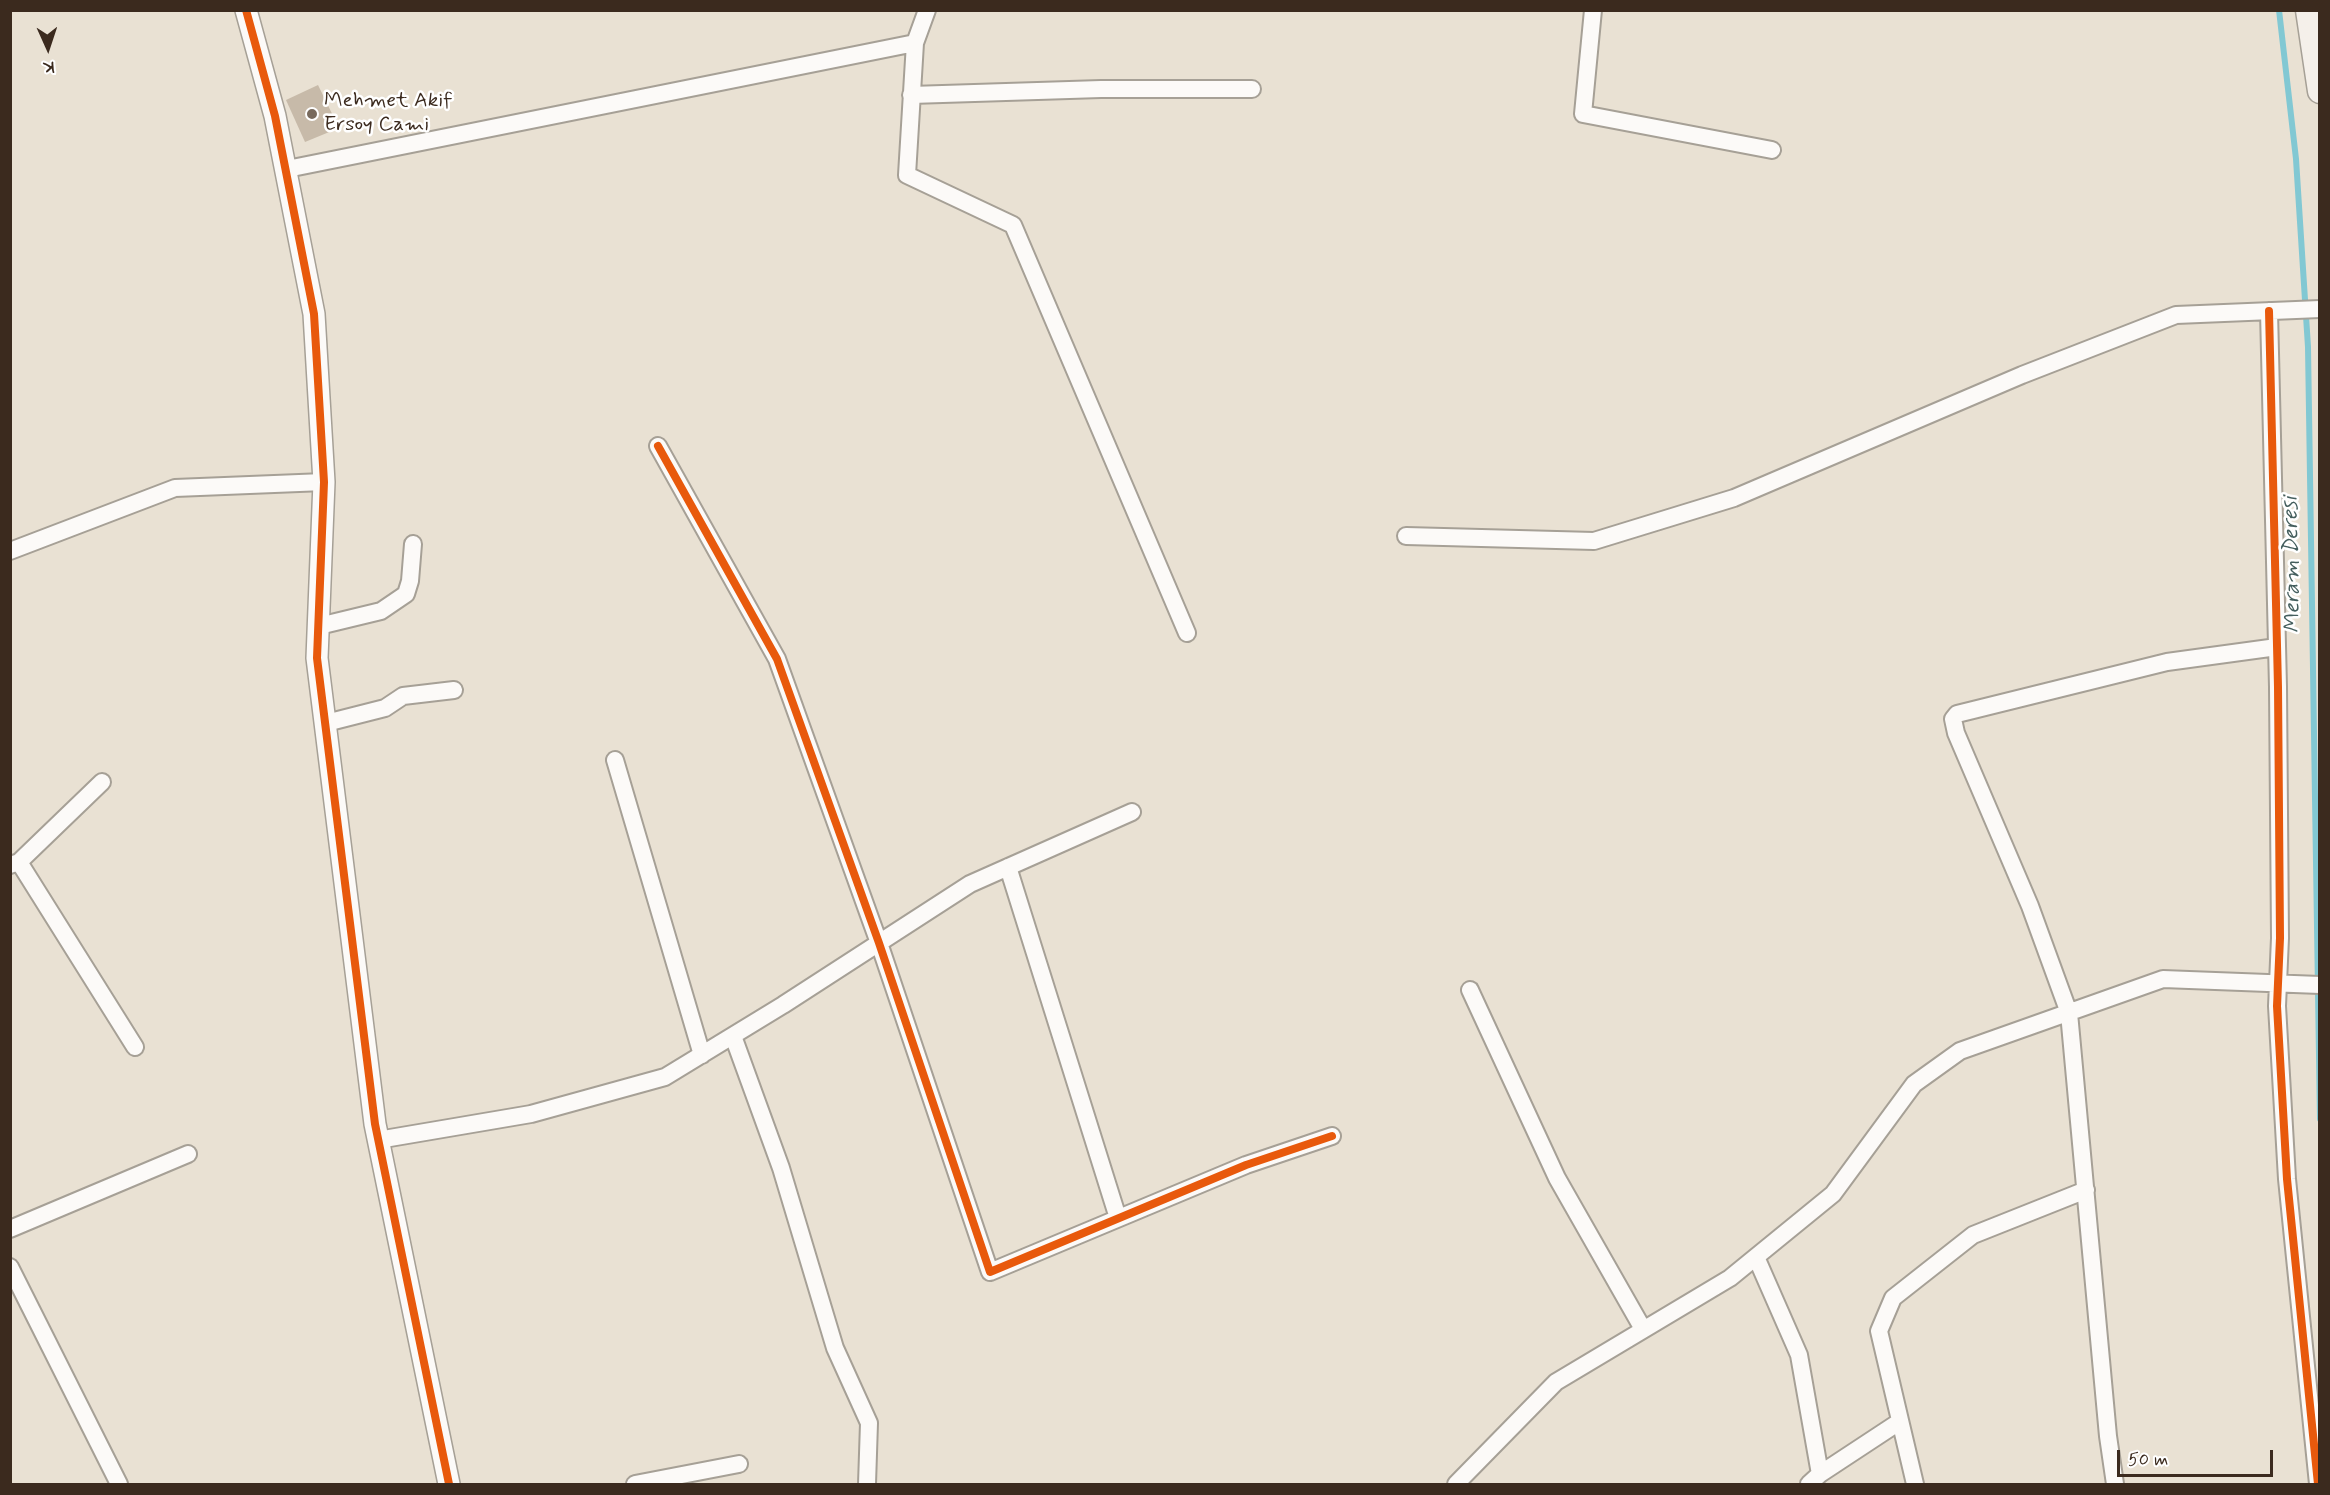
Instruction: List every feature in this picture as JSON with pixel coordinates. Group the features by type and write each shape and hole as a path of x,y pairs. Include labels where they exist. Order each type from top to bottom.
{"main road":[{"path":"2308,10 2317,50 2319,91"}],"street":[{"path":"246,10 287,169 314,314 324,482 317,658 378,1140 449,1485"},
{"path":"927,10 915,43 907,175 1013,225 1186,633"},
{"path":"1593,10 1583,114 1772,150"},
{"path":"287,169 915,43"},
{"path":"911,94 1101,89 1252,89"},
{"path":"1406,536 1594,542 1734,498 2022,375 2176,315 2319,309"},
{"path":"2269,311 2277,647 2280,939 2277,982 2287,1179 2318,1485"},
{"path":"658,446 777,659 879,944 990,1272 1246,1164 1332,1136"},
{"path":"10,550 175,488 324,482"},
{"path":"319,626 381,611 405,594 410,580 412,544"},
{"path":"2115,1485 2108,1436 2069,1012 2030,906 1956,733 1953,719 1957,714 2167,662 2277,647"},
{"path":"326,723 384,708 404,696 454,690"},
{"path":"615,760 702,1055"},
{"path":"102,782 15,864 135,1047"},
{"path":"378,1140 531,1114 664,1077 879,944 970,884 1132,812"},
{"path":"1008,867 1118,1218"},
{"path":"1456,1485 1556,1382 1730,1278 1833,1194 1914,1084 1960,1051 2163,979 2319,985"},
{"path":"1470,990 1557,1179 1643,1329"},
{"path":"733,1036 781,1168 835,1348 868,1423 867,1485"},
{"path":"10,1229 188,1154"},
{"path":"1915,1485 1879,1331 1893,1298 1973,1235 2086,1190"},
{"path":"1756,1257 1799,1355 1814,1479 1899,1422"},
{"path":"10,1267 16,1296 119,1485"},
{"path":"635,1485 739,1464"}],"building":[{"name":"Mehmet Akif Ersoy Cami","path":"318,85 339,128 305,142 286,100"}],"waterway":[{"name":"Meram Deresi","path":"2279,10 2296,159 2308,347 2320,1119"}],"cycle path":[{"path":"246,10 275,116 314,314 324,482 317,658 375,1124 449,1484"},
{"path":"2269,311 2278,687 2280,938 2277,1006 2287,1179 2318,1484"},
{"path":"658,446 777,659 879,943 990,1272 1246,1165 1332,1136"}],"place":[{"name":"Mehmet Akif Ersoy Cami","path":"312,114"}]}
